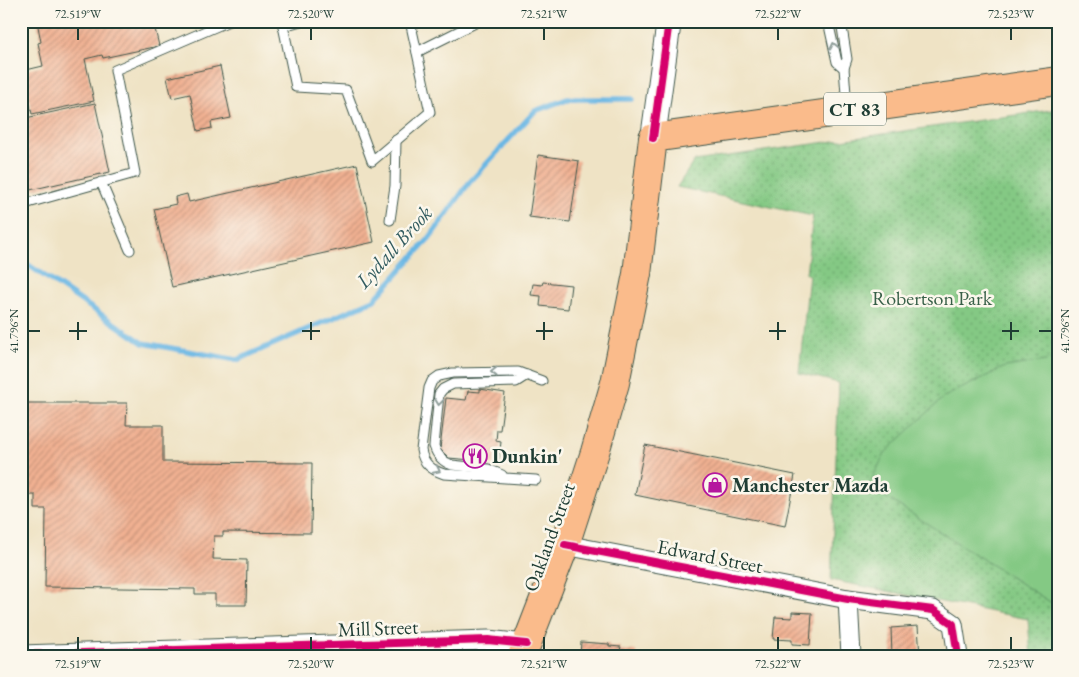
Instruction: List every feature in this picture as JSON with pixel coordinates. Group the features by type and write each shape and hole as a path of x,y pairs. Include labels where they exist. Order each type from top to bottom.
{"main road":[{"name":"CT 83","path":"653,138 1058,81"},
{"name":"Oakland Street","path":"524,650 565,545 595,452 616,374 637,274 653,138"}],"street":[{"name":"Oakland Street","path":"653,138 669,21"},
{"name":"Edward Street","path":"565,545 848,599 933,610 953,624 958,656"},
{"path":"848,599 851,656"},
{"name":"Mill Street","path":"21,655 488,640 524,650"}],"lane":[{"path":"21,206 135,172 115,70 229,21"},
{"path":"301,21 282,24 296,87 346,90 372,161 430,112 410,21"},
{"path":"417,52 479,21"},
{"path":"828,21 837,62 844,68"},
{"path":"842,21 848,59 844,68 848,110"},
{"path":"390,220 395,186 396,140"},
{"path":"101,182 130,250"},
{"path":"536,480 444,474 426,464 422,457 422,450 429,388 432,381 439,376 453,373 518,372 542,381"},
{"path":"507,478 488,469 446,463 436,453 434,446 439,394 443,389 453,384 516,382 527,375"}],"green space":[{"name":"Robertson Park","path":"1058,109 1058,656 1031,656 1028,619 831,580 839,383 799,373 809,275 806,274 813,216 677,187 694,161"},
{"path":"1058,359 1058,607 868,486 886,452 944,397 1005,367"}],"building":[{"path":"37,21 186,22 155,29 159,46 103,58 102,55 85,59 94,101 32,114 22,71 43,66 38,43 41,42"},
{"path":"220,66 231,118 211,122 212,128 198,131 190,94 172,98 167,78"},
{"path":"95,103 110,172 21,192 21,119"},
{"path":"538,155 579,161 570,222 529,217"},
{"path":"357,164 374,242 172,287 154,209 176,204 175,197 187,194 189,202"},
{"path":"543,282 571,285 568,309 540,306 541,296 531,295 533,284 542,285"},
{"path":"480,389 505,393 500,430 497,430 496,441 501,442 498,465 471,464 472,460 449,458 440,449 446,398 466,400 468,391 480,392"},
{"path":"21,403 127,403 126,425 163,425 163,462 312,463 311,533 223,532 223,536 214,536 213,559 247,560 246,605 215,605 215,594 195,594 195,589 45,587 46,509 35,509 35,495 21,495"},
{"name":"Manchester Mazda","path":"645,445 795,475 785,526 635,495"},
{"path":"792,612 812,613 810,645 792,644 792,640 773,639 775,617 792,618"},
{"path":"918,626 920,656 892,656 891,628"},
{"path":"581,642 621,647 620,650 636,651 636,656 580,656"}],"waterway":[{"name":"Lydall Brook","path":"21,260 143,343 237,360 374,300 428,240 469,183 535,111 567,99 632,99"}],"cycle path":[{"path":"653,138 669,21"},
{"path":"565,545 848,599 933,610 953,624 958,656"},
{"path":"21,655 488,640 526,644"}],"place":[{"name":"Dunkin'","path":"475,456"},
{"name":"Manchester Mazda","path":"715,485"}]}
